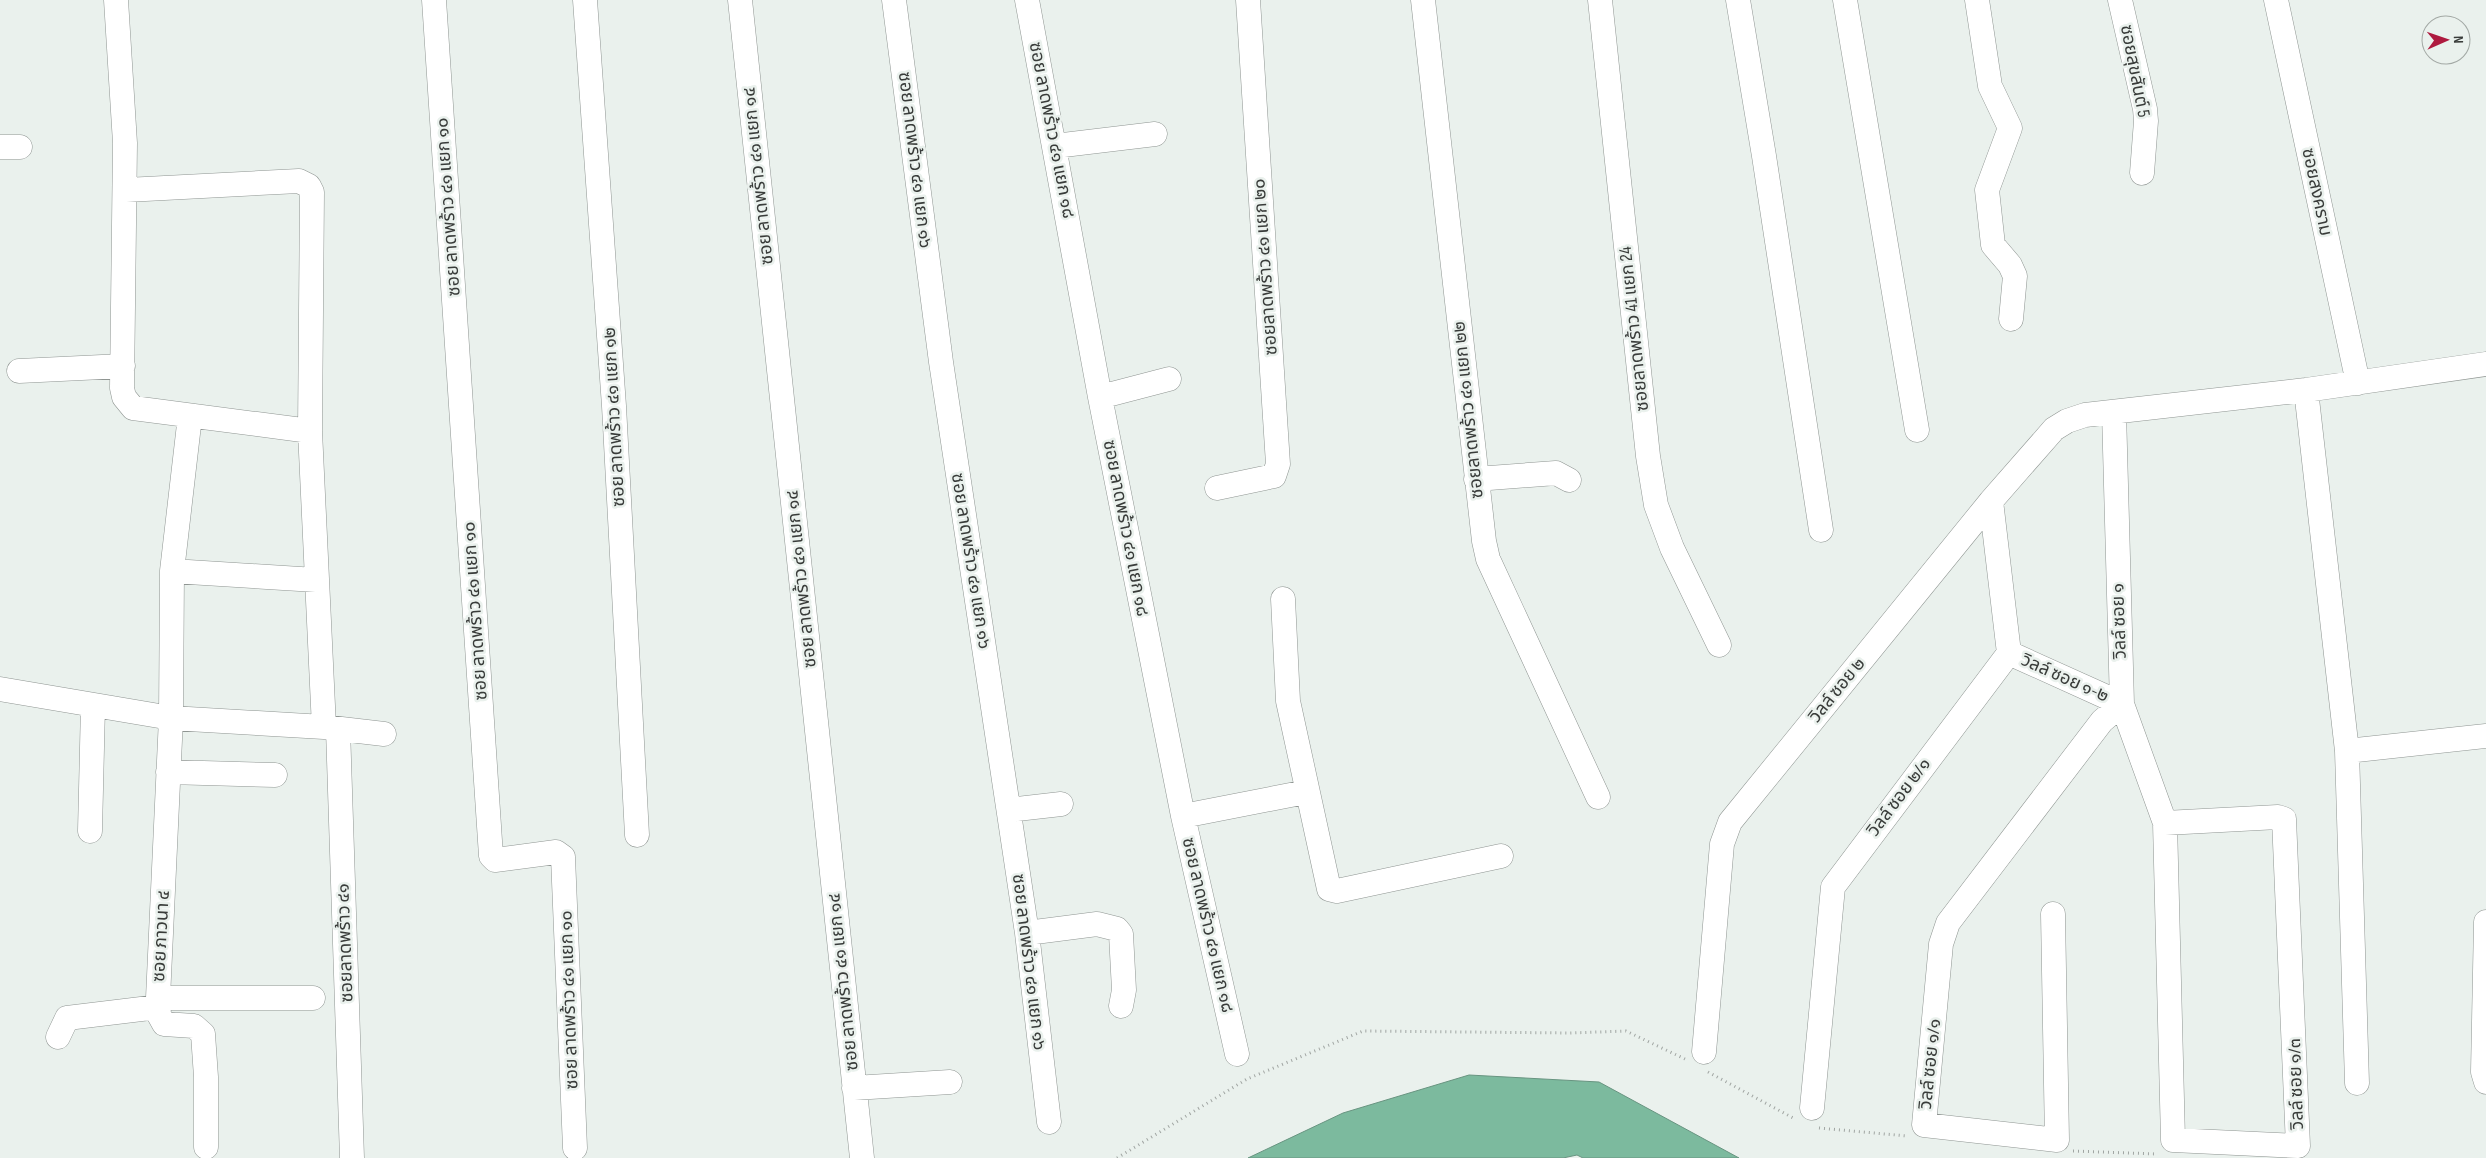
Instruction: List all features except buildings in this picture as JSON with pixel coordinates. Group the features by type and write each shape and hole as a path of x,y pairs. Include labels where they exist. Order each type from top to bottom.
{"street":[{"path":"116,0 126,190 124,397 132,408 310,431"},
{"name":"ซอย ลาดพร้าว ๔๑ แยก ๑๐","path":"434,0 491,856 495,860 556,852 563,856 575,1148"},
{"name":"ซอย ลาดพร้าว ๔๑ แยก ๑๒","path":"585,0 614,406 636,835"},
{"name":"ซอย ลาดพร้าว ๔๑ แยก ๑๔","path":"740,0 862,1158"},
{"name":"ซอย ลาดพร้าว ๔๑ แยก ๑๖","path":"894,0 941,362 1027,933 1049,1122"},
{"name":"ซอย ลาดพร้าว ๔๑ แยก ๑๘","path":"1027,0 1100,397 1183,816 1237,1054"},
{"name":"ซอยลาดพร้าว ๔๑ แยก ๒๐","path":"1218,488 1274,476 1278,464 1248,0"},
{"name":"ซอยลาดพร้าว ๔๑ แยก ๒๒","path":"1423,0 1476,479 1488,559 1598,797"},
{"name":"ซอยลาดพร้าว 41 แยก 24","path":"1600,0 1648,456 1656,505 1672,548 1719,645"},
{"path":"1738,0 1822,530"},
{"path":"1845,0 1917,430"},
{"path":"1977,0 1990,86 2010,128 1987,190 1993,244 2010,265 2015,276 2011,319"},
{"name":"ซอยสุขสันต์ 5","path":"2120,0 2146,121 2142,173"},
{"name":"ซอยสงคราม","path":"2276,0 2358,383"},
{"path":"1055,146 1155,134"},
{"name":"ซอยลาดพร้าว ๔๑","path":"126,190 300,181 309,186 313,201 310,431 316,580 331,728 352,1158"},
{"name":"วิลล์ ซอย ๒","path":"1697,1060 1724,833 1736,815 1991,501 2054,429 2067,420 2114,412 2306,390 2486,364"},
{"path":"19,371 123,366"},
{"path":"1100,397 1169,378"},
{"path":"2306,390 2346,751 2357,1083"},
{"name":"วิลล์ ซอย ๑","path":"2114,412 2122,704 2165,823"},
{"name":"ซอย ภาวนา ๔","path":"190,416 172,571 171,718 158,1003 313,998"},
{"path":"1476,479 1556,473 1569,480"},
{"path":"1991,501 2009,653"},
{"path":"172,571 316,580"},
{"path":"1283,600 1288,701 1327,886 1331,890 1501,856"},
{"name":"วิลล์ ซอย ๑-๒","path":"2009,653 2122,704"},
{"name":"วิลล์ ซอย ๒/๑","path":"1810,1120 1833,887 2009,653"},
{"path":"0,689 171,718 331,728 384,734"},
{"name":"วิลล์ ซอย ๑/๑","path":"2053,914 2057,1140 1924,1125 1941,944 1948,923 2102,721 2122,704"},
{"path":"90,831 93,706"},
{"path":"2346,751 2486,736"},
{"path":"168,772 275,774"},
{"path":"1183,816 1306,792"},
{"path":"1009,810 1061,804"},
{"name":"วิลล์ ซอย ๑/๓","path":"2278,817 2284,820 2298,1146 2173,1140 2165,823 2278,817"},
{"path":"2486,922 2483,1072 2486,1082"},
{"path":"1027,933 1097,924 1117,929 1121,934 1124,990 1121,1006"},
{"path":"58,1037 67,1018 158,1003 161,1021 164,1024 194,1026 203,1034 206,1077 206,1147"},
{"path":"854,1088 950,1082"}],"path":[{"path":"1117,1158 1247,1079 1363,1030 1570,1033 1626,1031 1697,1060 1810,1120 1912,1137"},
{"path":"2070,1151 2166,1154"}],"shaded area":[{"path":"1469,1075 1599,1082 1739,1158 1583,1158 1577,1155 1563,1158 1248,1158 1343,1113"}]}
